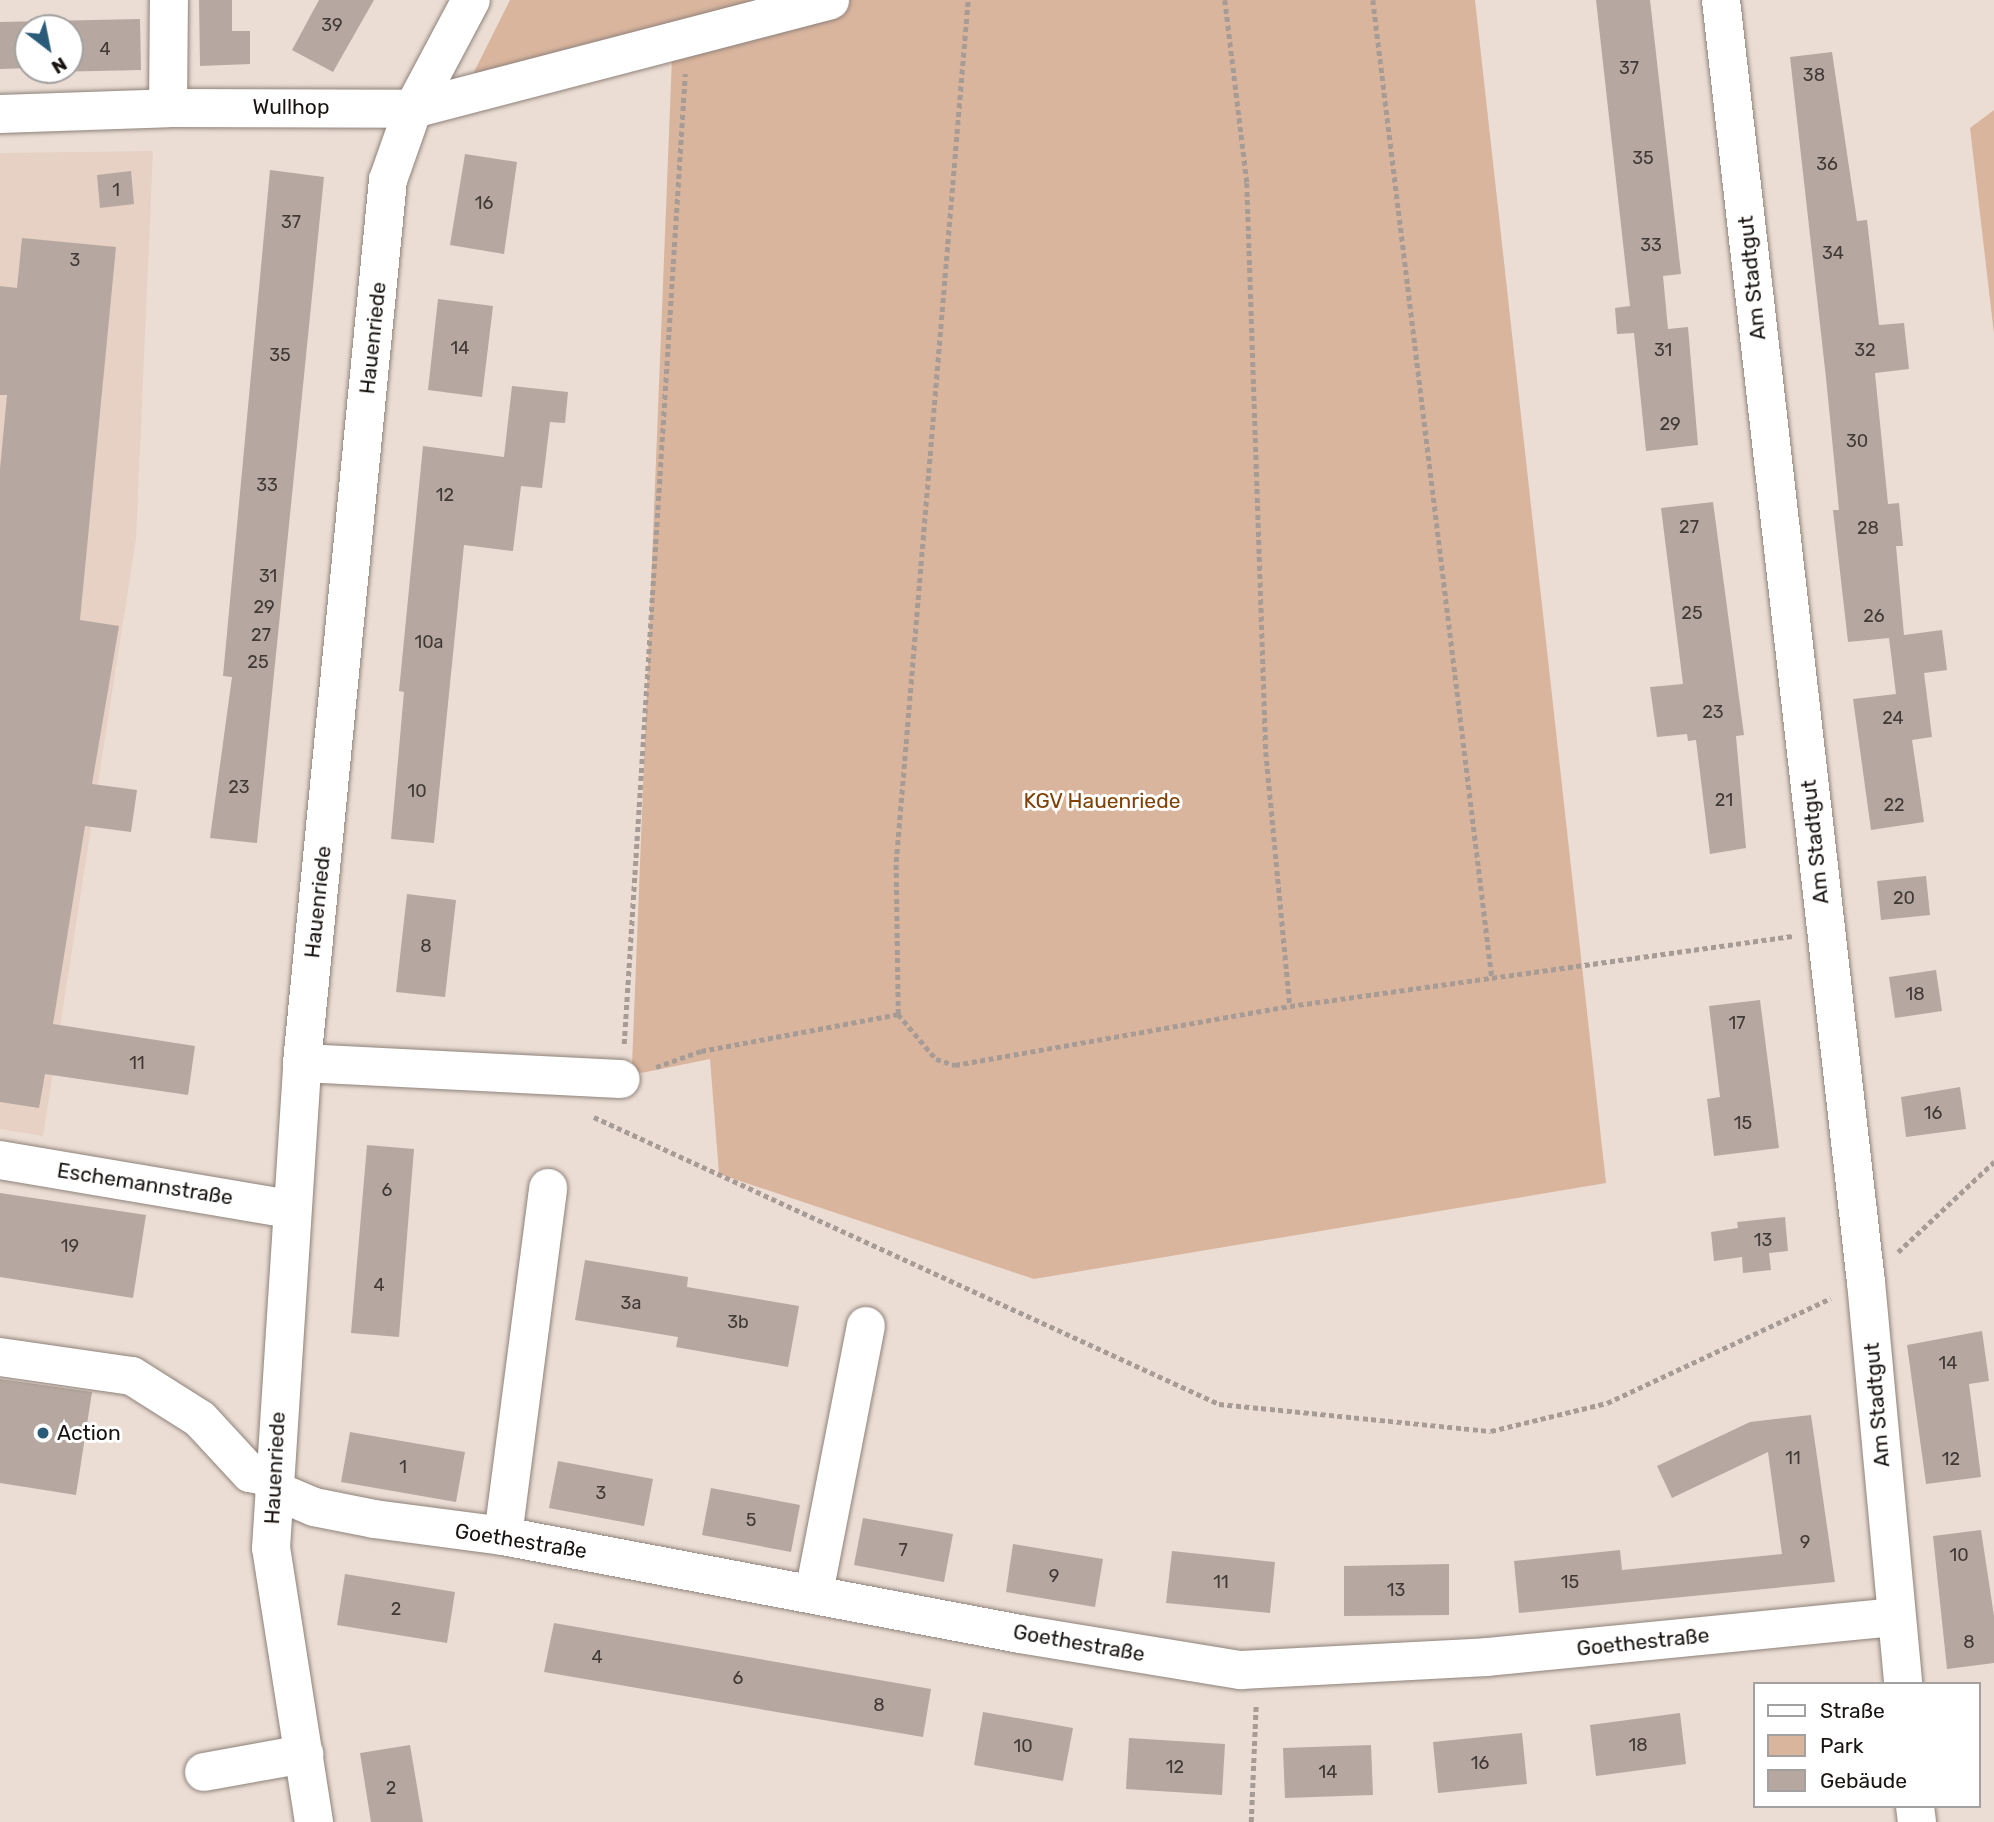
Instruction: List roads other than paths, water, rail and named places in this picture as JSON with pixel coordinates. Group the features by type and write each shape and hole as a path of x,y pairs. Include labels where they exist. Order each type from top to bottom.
{"street":[{"path":"168,108 169,0"},
{"name":"Hauenriede","path":"314,1822 271,1548 290,1209 302,1063 388,180 413,109 471,0"},
{"name":"Wullhop","path":"0,114 168,108 413,109 830,0"},
{"name":"Am Stadtgut","path":"1721,0 1866,1282 1903,1682"},
{"path":"302,1063 621,1079"},
{"name":"Eschemannstraße","path":"0,1160 290,1209"},
{"path":"503,1536 548,1188"},
{"path":"814,1593 866,1326"},
{"name":"Goethestraße","path":"0,1357 132,1376 200,1419 250,1473 314,1507 503,1536 1020,1634 1241,1670 1487,1657 1895,1617"},
{"path":"204,1772 304,1754"}],"place":[{"name":"Action","path":"43,1433"}],"park label":[{"name":"KGV Hauenriede","path":"1102,801"}]}
